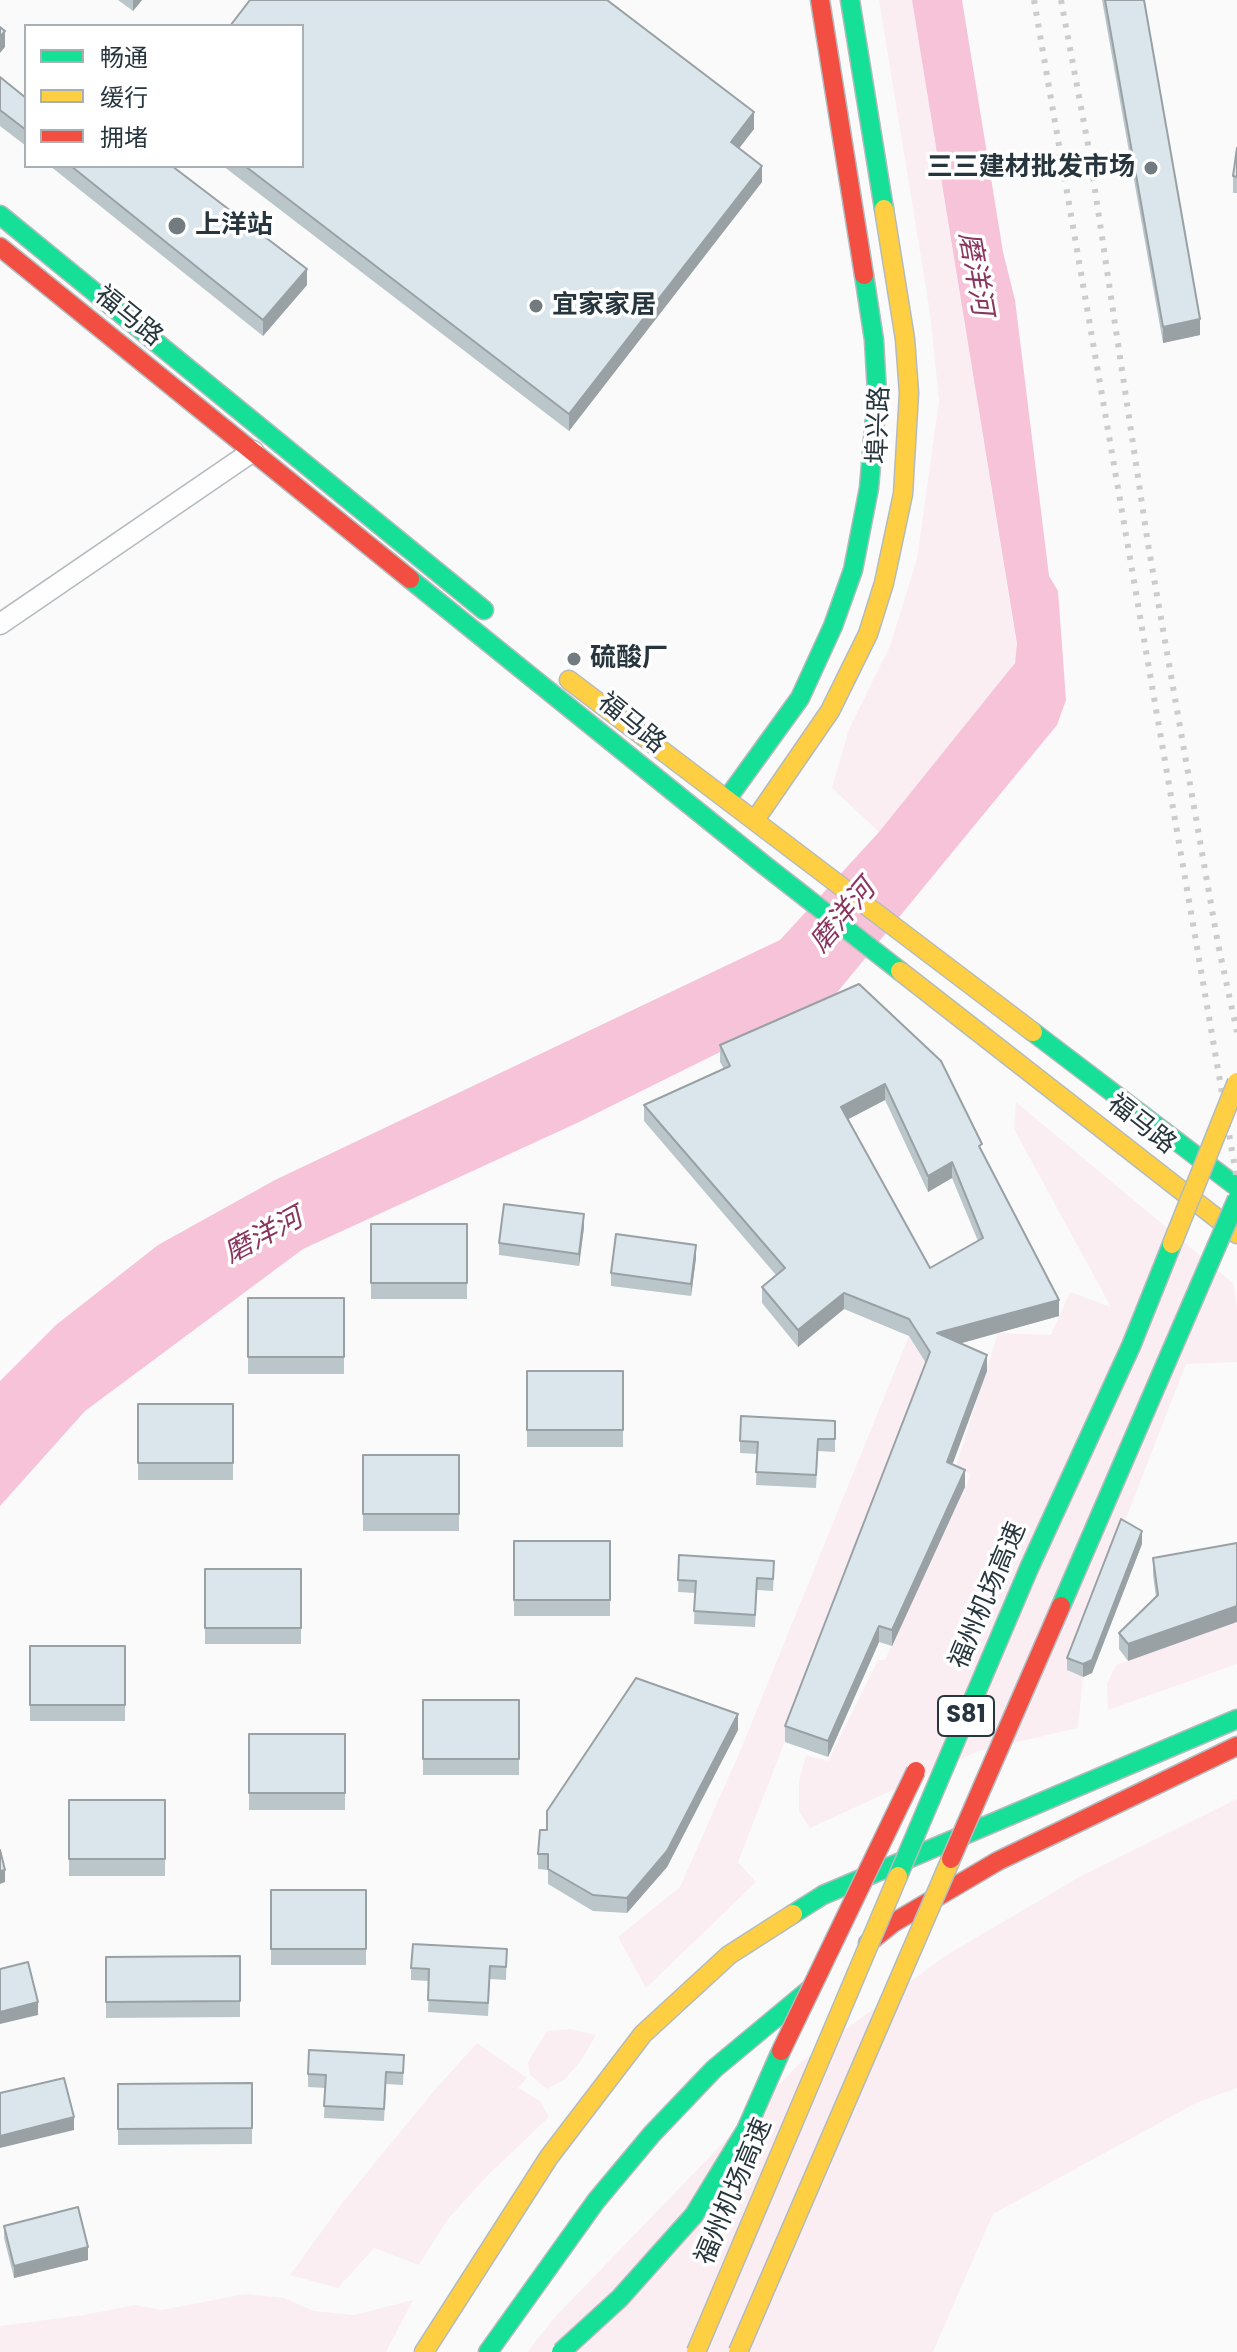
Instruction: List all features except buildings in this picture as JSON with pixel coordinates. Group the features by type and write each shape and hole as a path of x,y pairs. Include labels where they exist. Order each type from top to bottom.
{"main road":[{"name":"埠兴路","path":"727,799 800,698 833,626 853,570 869,488 877,393 874,340 820,0"},
{"name":"埠兴路","path":"755,820 830,711 868,634 884,583 903,494 909,393 905,339 850,0"},
{"name":"福马路","path":"0,215 493,618"},
{"name":"福马路","path":"0,247 802,894 1237,1234"},
{"name":"福马路","path":"554,668 1237,1187"},
{"name":"福州机场高速","path":"696,2352 1030,1566 1131,1346 1237,1082"},
{"name":"S81","path":"738,2352 1237,1199"},
{"path":"954,1695 1030,1566"},
{"path":"424,2352 549,2157 643,2034 729,1955 823,1895 1237,1719"},
{"path":"488,2352 596,2201 652,2134 714,2069 781,2012 893,1923 998,1861 1237,1746"},
{"path":"561,2352 620,2298 694,2215 746,2130 927,1750"}],"street":[{"path":"0,624 253,451"}],"shaded area":[{"path":"879,0 912,0 1018,654 1009,672 879,832 832,788 849,729 890,646 917,559 939,401 930,313"},
{"path":"1016,1102 1233,1283 1237,1308 1237,1362 1186,1364 1067,1670 1083,1677 1078,1728 978,1751 810,1828 799,1812 799,1781 806,1755 828,1761 878,1660 885,1660 971,1475 956,1466 998,1333 1051,1335 1070,1292 1111,1307 1014,1129"},
{"path":"909,1336 937,1350 738,1862 756,1882 646,1988 618,1937 680,1887 741,1749"},
{"path":"1237,1622 1237,1664 1108,1710 1107,1684 1116,1665"},
{"path":"1237,1799 1237,2088 1196,2103 993,2214 933,2352 527,2352 556,2316 800,2063 945,1956 1081,1876"},
{"path":"571,2029 596,2035 580,2062 564,2080 547,2089 530,2075 528,2062 547,2031"},
{"path":"477,2043 527,2078 518,2088 540,2101 549,2117 489,2174 447,2220 419,2265 374,2248 338,2288 290,2275 343,2202"},
{"path":"245,2294 284,2298 314,2311 354,2315 413,2300 386,2352 0,2352 0,2326 135,2305 162,2310"}],"water":[{"name":"磨洋河","path":"912,0 962,0 1003,252 1015,300 1049,576 1058,591 1066,700 1057,725 835,995 577,1123 303,1249 85,1411 0,1506 0,1381 56,1325 158,1245 275,1180 780,940 879,832 1015,663 1017,644"}],"railway":[{"path":"1034,0 1237,1180"},
{"path":"1061,0 1089,150 1148,544 1218,944 1237,1032"}],"traffic: fast":[{"path":"850,0 884,209"},
{"path":"0,215 484,610"},
{"path":"727,799 800,698 833,626 853,570 869,488 877,393 874,340 864,275"},
{"path":"410,579 900,971"},
{"path":"1033,1032 1237,1187"},
{"path":"1061,1606 1237,1199"},
{"path":"898,1876 1030,1566 1131,1346 1172,1244"},
{"path":"793,1914 823,1895 1237,1719"},
{"path":"488,2352 596,2201 652,2134 714,2069 809,1990"},
{"path":"561,2352 620,2298 694,2215 746,2130 781,2051"}],"traffic: slow":[{"path":"755,820 830,711 868,634 884,583 903,494 909,393 905,339 884,209"},
{"path":"569,680 1033,1032"},
{"path":"900,971 1237,1234"},
{"path":"1172,1244 1237,1082"},
{"path":"738,2352 951,1859"},
{"path":"696,2352 898,1876"},
{"path":"424,2352 549,2157 643,2034 729,1955 793,1914"}],"traffic: jam":[{"path":"820,0 864,275"},
{"path":"0,247 410,579"},
{"path":"951,1859 1061,1606"},
{"path":"868,1943 893,1923 998,1861 1237,1746"},
{"path":"781,2051 916,1771"}],"place":[{"name":"三三建材批发市场","path":"1151,168"},
{"name":"上洋站","path":"177,226"},
{"name":"宜家家居","path":"536,306"},
{"name":"硫酸厂","path":"574,659"}]}
